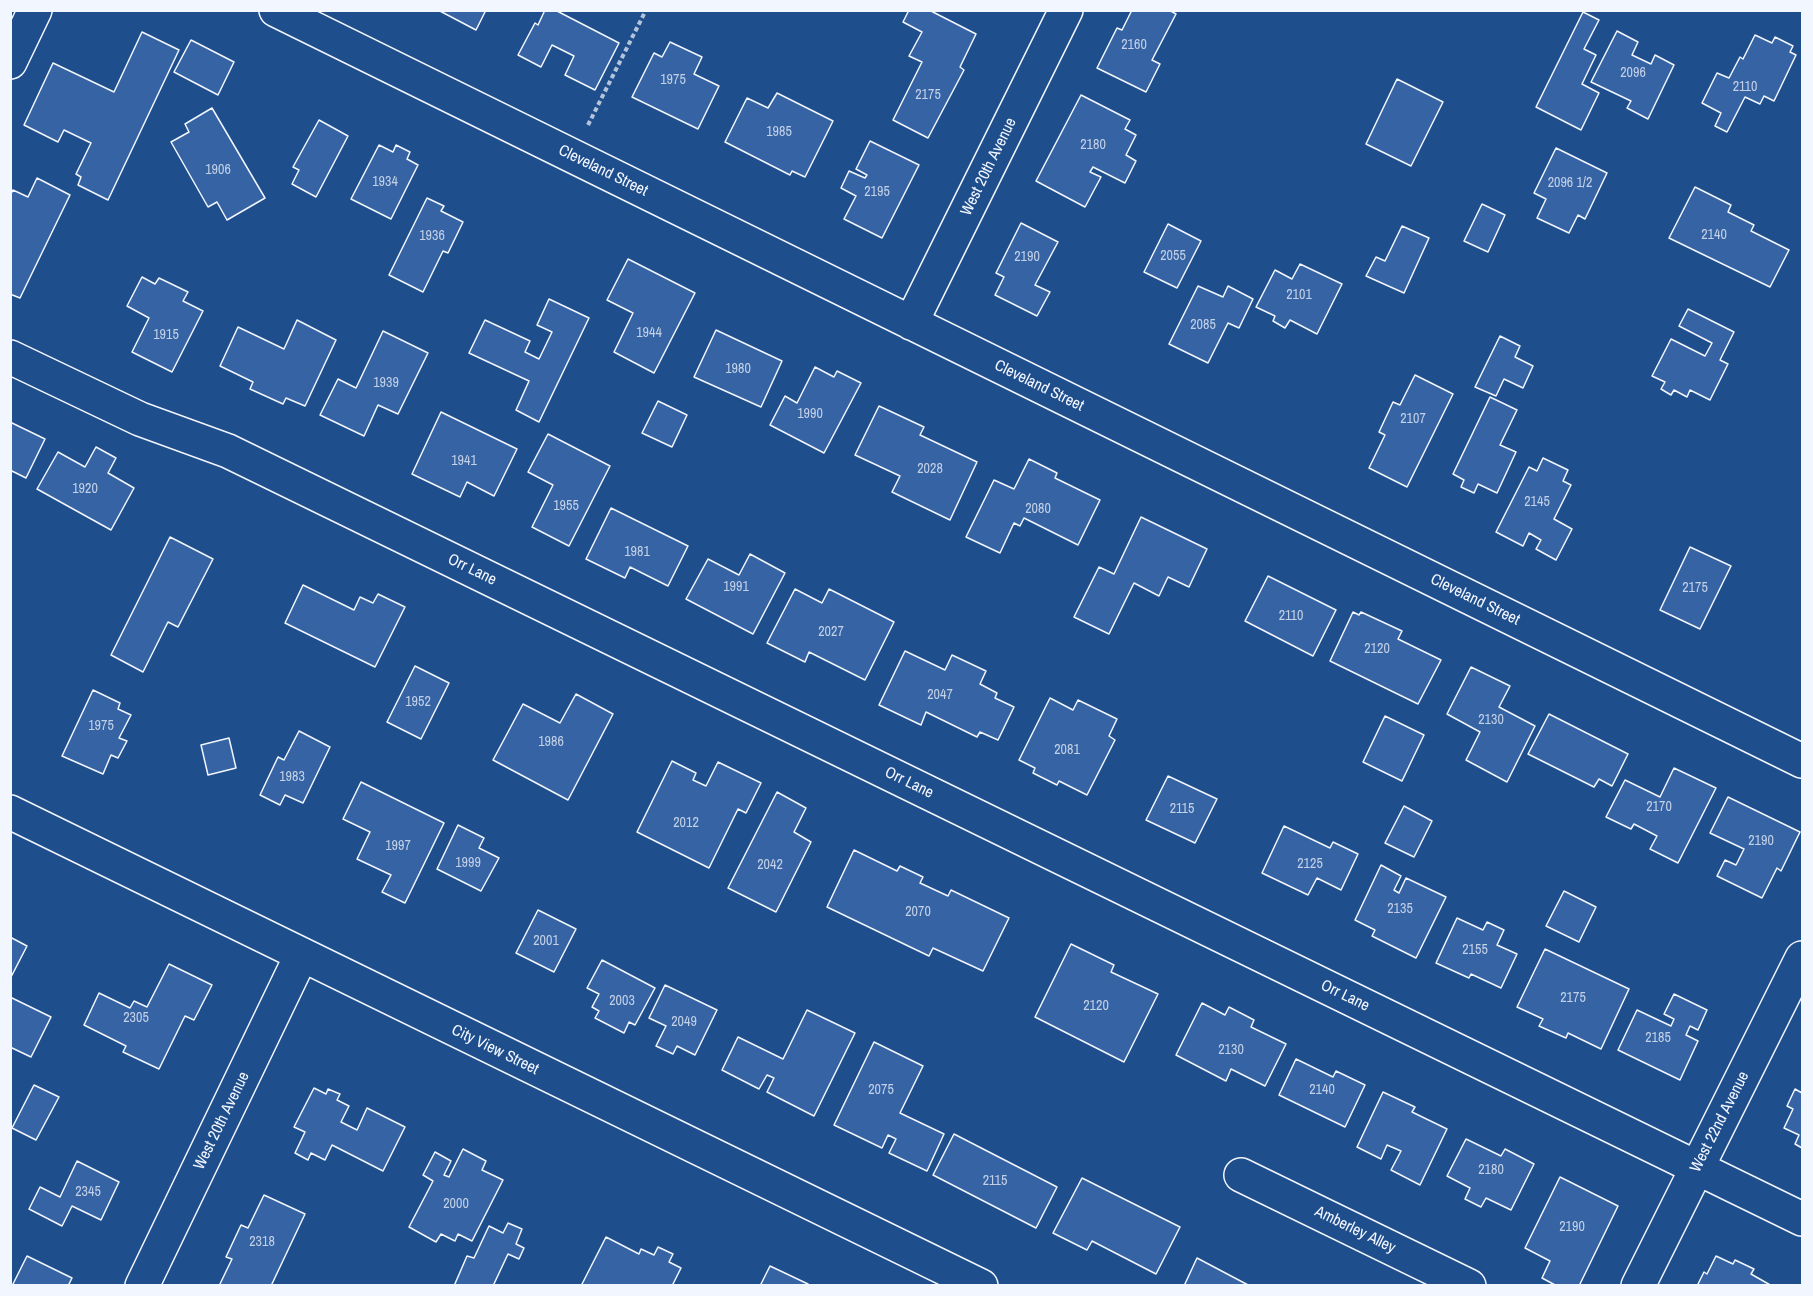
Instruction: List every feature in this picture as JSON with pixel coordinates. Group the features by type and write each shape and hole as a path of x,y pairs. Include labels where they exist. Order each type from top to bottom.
{"street":[{"path":"10,62 35,10"},
{"name":"Cleveland Street","path":"276,10 1803,760"},
{"name":"West 20th Avenue","path":"911,323 1066,10"},
{"name":"Orr Lane","path":"10,357 140,419 228,451 1803,1220"},
{"name":"City View Street","path":"10,812 981,1286"},
{"name":"West 20th Avenue","path":"142,1286 301,956"},
{"name":"West 22nd Avenue","path":"1638,1286 1803,958"},
{"name":"Amberley Alley","path":"1241,1175 1468,1286"}],"path":[{"path":"573,156 646,10"}],"building":[{"path":"438,10 486,10 476,30"},
{"path":"545,10 555,10 619,43 595,90 565,75 574,56 552,45 541,67 518,55 535,23 538,25"},
{"path":"909,10 929,10 976,34 960,67 964,70 928,138 893,120 922,62 909,56 922,32 903,22"},
{"path":"1132,10 1169,10 1176,14 1152,60 1160,64 1146,92 1097,68 1117,28 1122,30"},
{"path":"1583,12 1599,20 1584,49 1596,55 1582,84 1599,93 1581,130 1536,107"},
{"path":"1617,31 1638,42 1632,55 1651,64 1655,55 1674,65 1648,119 1627,108 1631,101 1591,82"},
{"path":"142,32 179,50 108,200 78,185 81,177 76,174 91,143 64,130 58,142 24,125 53,63 114,92"},
{"path":"1755,35 1772,43 1775,37 1793,46 1790,52 1796,55 1774,101 1764,96 1760,104 1745,97 1727,132 1715,126 1721,113 1702,103 1717,73 1729,78 1740,57 1743,59"},
{"path":"191,40 234,62 218,95 174,72"},
{"path":"670,42 702,57 694,74 719,86 698,129 632,97 654,53 662,57"},
{"path":"1397,79 1443,102 1411,166 1366,144"},
{"path":"777,93 833,121 805,177 792,171 790,175 725,142 747,98 768,108"},
{"path":"1081,95 1130,120 1125,129 1136,135 1126,155 1136,161 1125,183 1093,167 1090,172 1101,177 1085,207 1036,181"},
{"path":"212,108 265,198 227,220 217,202 208,207 171,142 189,132 185,124"},
{"path":"319,120 348,136 316,197 292,184 299,170 293,167"},
{"path":"870,141 919,165 882,238 844,219 856,196 841,188 849,171 865,178 867,175 856,169"},
{"path":"379,145 393,152 396,145 410,152 407,159 418,165 391,219 351,199"},
{"path":"1556,148 1607,173 1585,219 1578,215 1569,233 1537,218 1546,199 1534,193"},
{"path":"37,178 70,195 20,298 10,294 10,195 13,190 28,197"},
{"path":"1695,187 1731,205 1728,212 1754,225 1751,231 1789,250 1770,287 1669,238"},
{"path":"427,198 444,206 441,211 463,222 448,253 443,251 423,292 389,275"},
{"path":"1482,204 1505,215 1488,252 1464,241"},
{"path":"1021,223 1058,242 1035,285 1050,292 1037,316 995,295 1004,277 996,273"},
{"path":"1168,224 1201,241 1177,288 1144,272"},
{"path":"1402,226 1429,238 1404,293 1366,276 1376,257 1385,261"},
{"path":"628,259 695,293 654,373 614,352 633,313 607,300"},
{"path":"1300,264 1342,284 1317,334 1290,320 1285,328 1273,321 1275,316 1256,307 1275,270 1292,279"},
{"path":"142,277 155,284 159,278 188,292 183,301 203,311 172,372 132,352 149,318 127,306"},
{"path":"1198,286 1223,297 1228,286 1253,299 1239,328 1228,323 1208,363 1169,344"},
{"path":"549,299 589,318 539,422 516,410 529,381 469,353 485,320 530,341 525,352 539,359 552,332 537,325"},
{"path":"1688,309 1734,332 1720,360 1728,364 1710,400 1690,390 1687,397 1674,390 1671,395 1661,389 1665,382 1652,376 1671,339 1705,356 1712,343 1679,326"},
{"path":"297,320 336,340 305,406 286,398 283,404 250,389 253,382 220,366 238,327 284,349"},
{"path":"716,330 782,361 761,407 694,377"},
{"path":"383,331 428,353 398,414 378,405 364,436 320,415 338,379 356,388"},
{"path":"1500,336 1520,346 1515,357 1533,366 1523,388 1504,379 1496,396 1475,387"},
{"path":"815,367 834,377 837,371 861,383 824,453 770,425 785,396 797,403"},
{"path":"1415,375 1453,394 1407,487 1369,468 1385,435 1379,432 1393,402 1400,405"},
{"path":"1490,397 1517,410 1500,445 1516,452 1497,493 1478,484 1474,493 1461,487 1464,480 1453,474"},
{"path":"658,401 687,415 672,447 642,433"},
{"path":"879,406 924,427 920,435 977,462 950,520 892,492 900,476 855,455"},
{"path":"441,412 517,449 494,496 467,482 460,497 412,474"},
{"path":"10,422 45,439 26,478 12,471 10,474"},
{"path":"548,434 610,466 569,546 532,527 553,485 528,472"},
{"path":"96,447 116,458 108,473 134,488 111,530 37,489 58,452 85,467"},
{"path":"1543,458 1568,470 1563,481 1571,485 1554,519 1572,529 1556,560 1536,549 1541,540 1529,533 1523,546 1496,532 1529,467 1537,471"},
{"path":"1029,459 1057,473 1055,478 1100,500 1078,545 1024,518 1020,526 1014,523 1000,553 966,537 994,480 1014,489"},
{"path":"611,508 688,546 668,586 630,567 625,578 586,559"},
{"path":"1141,517 1207,549 1189,587 1168,577 1159,596 1134,583 1109,634 1074,617 1099,567 1114,574"},
{"path":"170,537 213,559 178,627 168,622 143,672 111,655"},
{"path":"1690,547 1731,566 1700,629 1660,610"},
{"path":"750,554 785,573 753,634 686,599 708,559 739,575"},
{"path":"1268,576 1336,610 1313,656 1245,621"},
{"path":"303,585 354,610 360,597 373,603 378,594 405,607 375,667 285,623"},
{"path":"795,589 822,603 829,589 894,622 865,680 809,652 805,662 767,643"},
{"path":"1353,612 1359,615 1361,612 1402,631 1398,639 1441,660 1418,704 1330,661"},
{"path":"905,651 945,670 952,655 986,671 980,684 997,693 995,698 1014,707 998,740 980,732 977,737 926,712 921,725 879,705"},
{"path":"415,666 449,683 421,739 387,722"},
{"path":"1471,667 1510,686 1499,707 1535,726 1507,782 1466,760 1480,732 1447,714"},
{"path":"93,690 120,703 118,709 131,715 119,738 127,741 118,758 111,755 103,774 62,756"},
{"path":"576,694 613,714 568,800 493,760 523,704 560,723"},
{"path":"1050,698 1073,710 1078,700 1117,719 1109,736 1115,740 1087,795 1059,781 1057,785 1033,773 1035,768 1019,760"},
{"path":"1549,714 1628,754 1612,786 1599,779 1594,787 1528,754"},
{"path":"1385,716 1424,735 1402,781 1363,762"},
{"path":"299,731 330,747 303,803 285,795 280,805 260,795 278,757 284,760"},
{"path":"229,738 236,768 208,775 201,745"},
{"path":"672,761 696,773 693,780 706,786 718,762 761,783 746,813 738,809 709,868 637,832"},
{"path":"1674,768 1716,788 1678,863 1650,849 1657,836 1634,824 1631,829 1606,817 1625,780 1660,797"},
{"path":"1168,776 1217,799 1195,843 1146,820"},
{"path":"361,782 444,823 405,903 382,892 391,875 357,859 370,832 343,819"},
{"path":"777,792 806,808 794,832 811,842 776,912 728,888"},
{"path":"1728,797 1800,832 1781,871 1777,868 1762,898 1717,876 1725,860 1736,865 1744,849 1710,833"},
{"path":"1404,806 1432,821 1414,857 1385,843"},
{"path":"458,825 484,838 479,848 499,858 481,891 437,869"},
{"path":"1284,826 1330,848 1333,842 1358,854 1341,890 1317,878 1308,895 1262,873"},
{"path":"854,850 897,871 900,866 923,877 920,883 948,896 951,890 1009,918 983,971 933,948 929,956 827,907"},
{"path":"1381,865 1401,876 1394,890 1399,893 1406,878 1446,897 1416,958 1372,936 1375,930 1355,920"},
{"path":"1564,891 1596,907 1579,942 1546,926"},
{"path":"538,910 576,929 554,972 516,953"},
{"path":"1457,918 1483,930 1487,922 1504,930 1497,945 1517,954 1501,988 1471,974 1469,978 1436,963"},
{"path":"10,937 27,946 10,979"},
{"path":"1071,944 1114,965 1111,972 1158,994 1124,1062 1035,1017"},
{"path":"1545,949 1629,989 1601,1049 1568,1033 1566,1038 1539,1026 1543,1019 1517,1007"},
{"path":"602,960 655,988 635,1025 629,1022 624,1033 595,1018 599,1011 592,1007 599,994 587,988"},
{"path":"169,964 212,985 194,1020 185,1016 159,1069 123,1052 126,1046 84,1025 99,993 130,1008 134,1001 147,1007"},
{"path":"665,985 717,1010 695,1055 677,1046 673,1054 656,1046 666,1026 649,1018"},
{"path":"1674,994 1707,1010 1698,1030 1690,1026 1686,1035 1698,1041 1680,1080 1618,1050 1637,1010 1671,1026 1674,1019 1664,1014"},
{"path":"10,997 51,1017 31,1057 10,1047"},
{"path":"1202,1003 1225,1015 1229,1007 1254,1020 1251,1027 1286,1044 1265,1086 1231,1069 1226,1081 1176,1055"},
{"path":"807,1010 855,1033 814,1116 767,1092 774,1078 767,1075 759,1089 722,1070 738,1037 783,1059"},
{"path":"874,1042 923,1066 900,1113 944,1134 927,1171 889,1153 896,1139 888,1135 882,1148 834,1125"},
{"path":"1296,1059 1333,1077 1336,1071 1365,1085 1345,1127 1279,1095"},
{"path":"34,1085 59,1097 36,1140 12,1128"},
{"path":"314,1088 326,1094 328,1089 340,1094 337,1100 349,1106 341,1122 357,1130 367,1108 405,1127 383,1171 332,1145 325,1160 311,1153 308,1160 295,1153 305,1132 294,1127"},
{"path":"1795,1089 1802,1093 1802,1148 1795,1144 1799,1135 1784,1128 1793,1109 1787,1106"},
{"path":"1383,1092 1415,1107 1412,1112 1447,1129 1420,1185 1391,1170 1401,1151 1387,1145 1381,1159 1357,1147"},
{"path":"954,1134 1057,1187 1036,1228 933,1175"},
{"path":"1466,1139 1501,1156 1505,1149 1534,1164 1511,1210 1486,1198 1481,1207 1465,1199 1470,1188 1447,1176"},
{"path":"463,1149 486,1161 482,1170 503,1180 472,1241 458,1234 455,1241 441,1234 436,1242 409,1227 433,1181 423,1175 435,1152 451,1161 444,1175 449,1177"},
{"path":"77,1161 119,1182 101,1220 72,1206 62,1226 29,1209 40,1187 60,1197"},
{"path":"1560,1177 1618,1206 1579,1286 1557,1286 1542,1278 1550,1261 1525,1248"},
{"path":"1082,1178 1180,1227 1156,1274 1092,1241 1087,1250 1053,1233"},
{"path":"264,1195 305,1214 271,1286 219,1286 232,1259 226,1257 241,1225 248,1228"},
{"path":"508,1223 522,1229 516,1244 524,1248 519,1259 508,1254 493,1286 454,1286 467,1256 474,1258 489,1226 503,1233"},
{"path":"606,1237 639,1254 641,1249 654,1255 658,1247 673,1254 669,1262 681,1268 672,1286 581,1286"},
{"path":"27,1256 72,1278 68,1286 12,1286"},
{"path":"1716,1256 1733,1264 1735,1260 1754,1269 1751,1274 1772,1286 1697,1286 1704,1272 1707,1274"},
{"path":"1197,1258 1250,1286 1184,1286"},
{"path":"770,1266 808,1284 808,1286 760,1286"}]}
